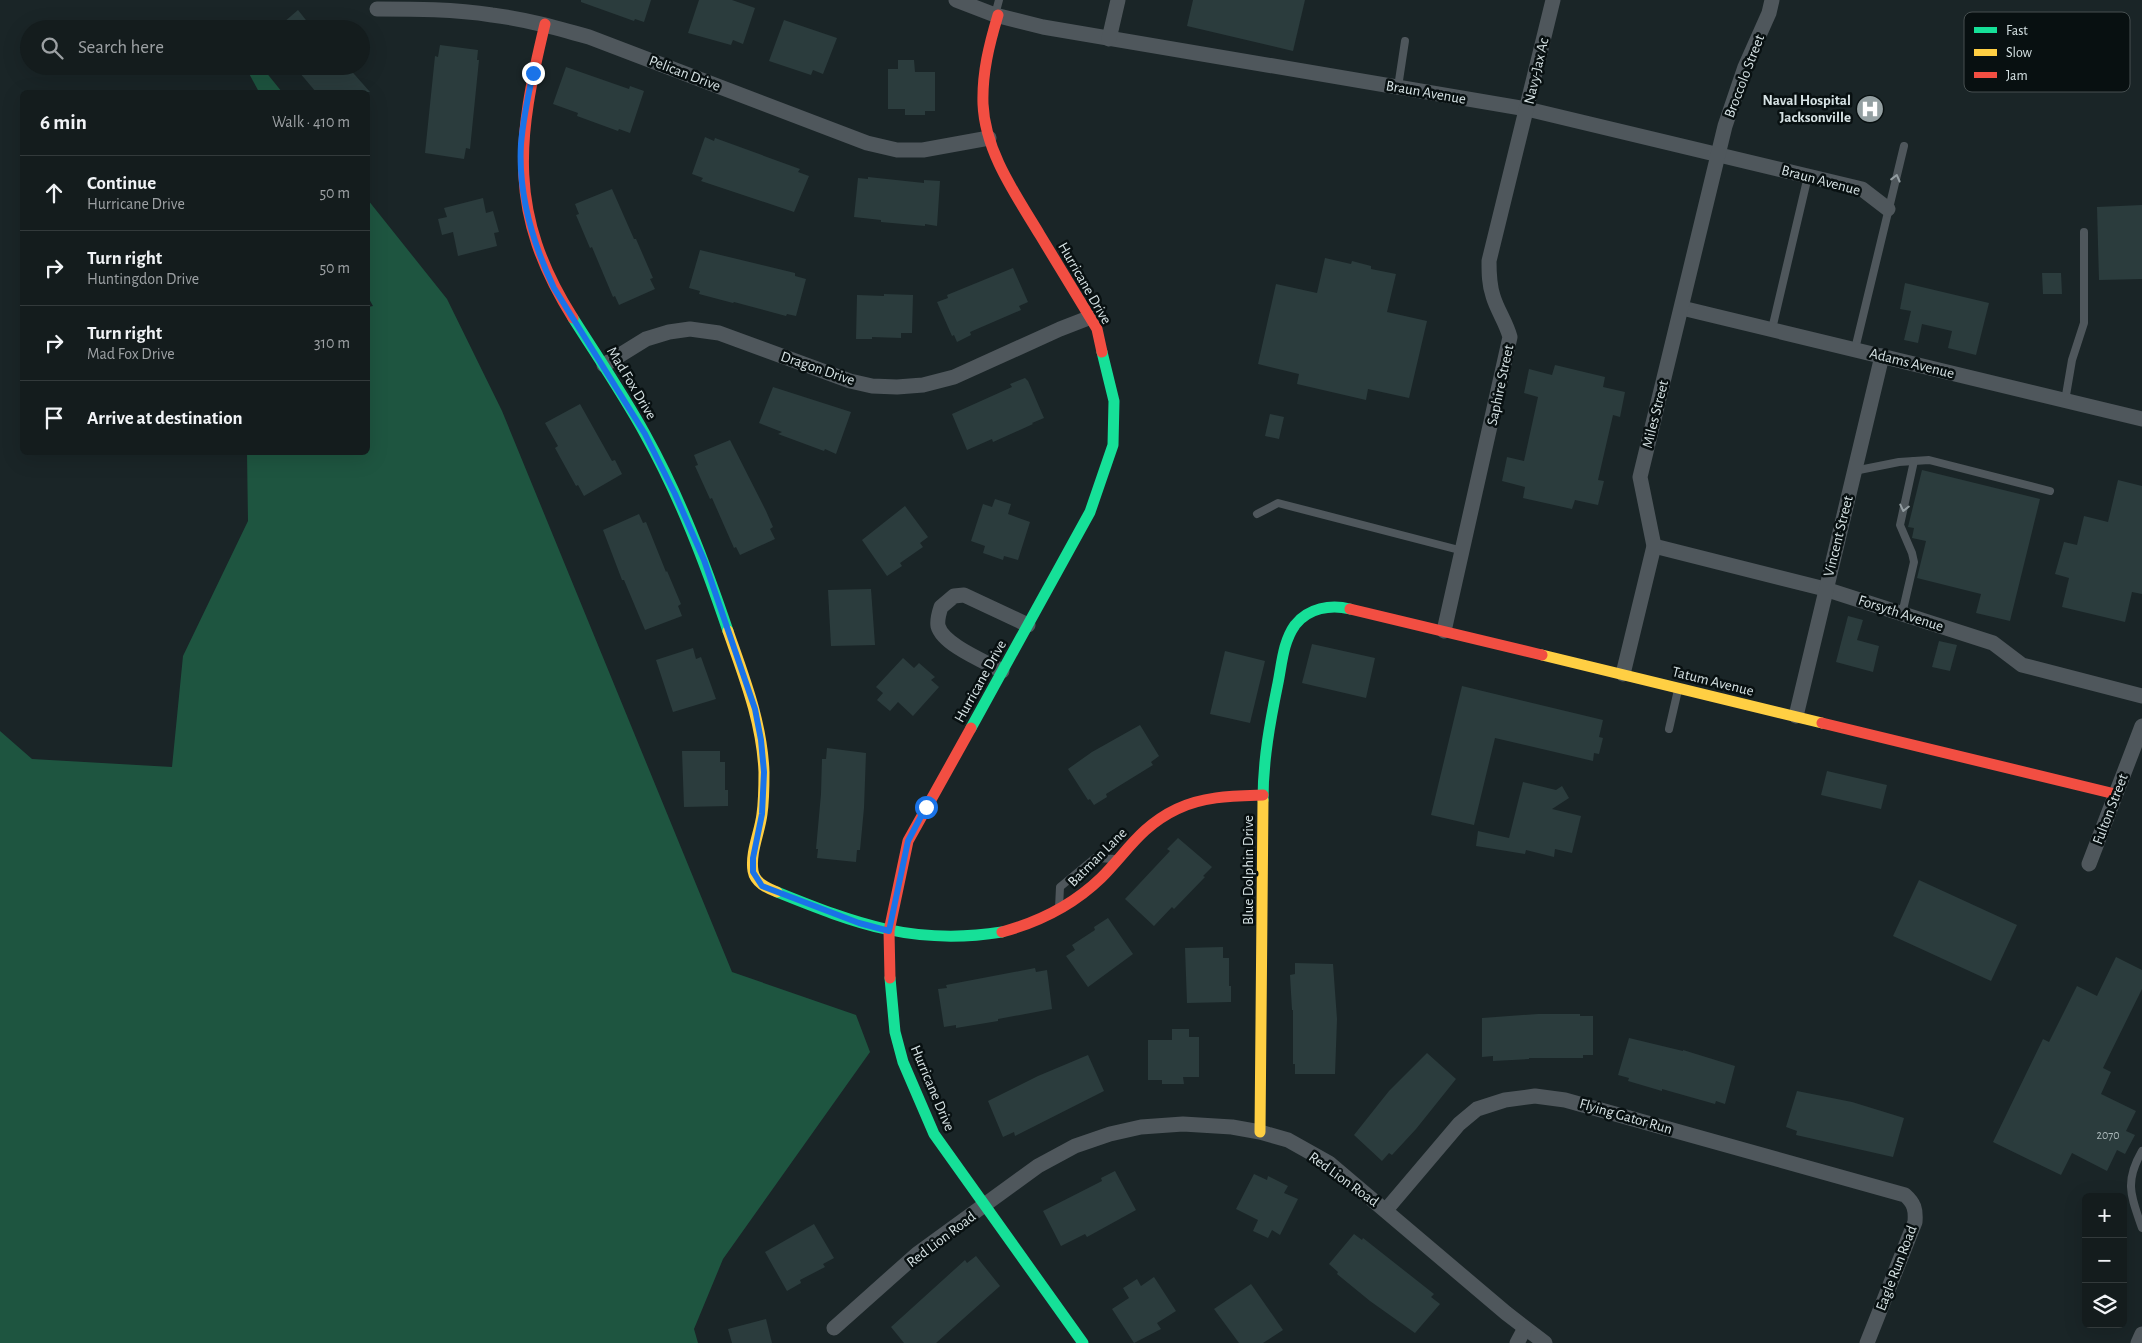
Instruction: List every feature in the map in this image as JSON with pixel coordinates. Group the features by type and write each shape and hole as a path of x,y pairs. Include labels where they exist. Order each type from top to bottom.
{"street":[{"name":"Braun Avenue","path":"956,0 997,10 1043,27 1527,109 1862,189 1888,209"},
{"path":"1109,39 1118,0"},
{"name":"Navy-Jax Ac","path":"1518,142 1553,0"},
{"name":"Broccolo Street","path":"1718,154 1741,76 1769,13 1772,0"},
{"name":"Pelican Drive","path":"377,9 492,14 545,24 589,37 867,143 897,150 923,150 989,138"},
{"name":"Hurricane Drive","path":"997,10 986,53 983,82 983,106 989,138 1009,183 1091,317 1100,342 1114,400 1113,445 1090,512 908,841 889,931 891,1000 903,1062 934,1134 1084,1343"},
{"name":"Mad Fox Drive","path":"545,24 531,82 521,146 522,182 528,221 542,262 554,288 604,365 645,434 675,494 704,560 755,709 761,740 764,772 762,814 753,858 753,872"},
{"name":"Saphire Street","path":"1444,631 1510,337 1506,322 1493,298 1489,281 1489,261 1518,142"},
{"name":"Miles Street","path":"1622,674 1654,546 1640,476 1718,154"},
{"name":"Adams Avenue","path":"1682,308 2142,419"},
{"name":"Dragon Drive","path":"604,365 646,339 668,332 690,329 720,333 850,381 872,386 923,385 954,377 1091,317"},
{"name":"Vincent Street","path":"1796,716 1882,356"},
{"name":"Forsyth Avenue","path":"1654,546 1825,590 1993,642 2022,664 2142,696"},
{"path":"1002,671 950,642 942,635 938,626 941,607 954,596 964,595 1028,626"},
{"name":"Tatum Avenue","path":"1304,616 1318,608 1339,606 2115,794"},
{"name":"Blue Dolphin Drive","path":"1260,1132 1263,795 1266,744 1286,641 1293,627 1304,616"},
{"name":"Fulton Street","path":"2089,864 2142,726"},
{"name":"Batman Lane","path":"753,872 762,886 859,923 889,931 941,938 995,935 1021,928 1075,900 1101,878 1149,826 1171,812 1192,802 1223,796 1263,795"},
{"name":"Flying Gator Run","path":"1386,1210 1459,1124 1477,1109 1505,1100 1535,1096 1565,1100 1905,1195"},
{"name":"Red Lion Road","path":"834,1328 917,1254 1038,1166 1075,1146 1110,1134 1141,1127 1183,1124 1232,1126 1260,1132 1288,1140 1329,1163 1545,1343"},
{"name":"Eagle Run Road","path":"1867,1343 1915,1222 1916,1211 1913,1202 1905,1195"},
{"path":"1516,1343 1525,1328"},
{"path":"2138,1343 2142,1334"}],"lane":[{"path":"1398,88 1405,41"},
{"path":"1855,349 1904,146"},
{"path":"1772,329 1808,176"},
{"path":"2065,400 2072,360 2084,323 2084,232"},
{"path":"1854,471 1899,462 1930,460 2050,491"},
{"path":"1902,614 1914,562 1900,525 1914,461"},
{"path":"1257,514 1278,503 1463,551"},
{"path":"1669,729 1678,688"},
{"path":"1058,910 1060,887 1095,858 1118,859"},
{"path":"2142,1150 2130,1176 2133,1202 2142,1228"}],"green space":[{"path":"250,75 268,75 280,90 258,90"},
{"path":"370,203 447,299 502,411 732,972 856,1015 870,1052 723,1259 694,1329 698,1343 0,1343 0,731 32,759 172,767 183,656 248,521 247,455 370,455 370,307 373,306 370,301"}],"building":[{"path":"581,0 651,0 644,22 635,19 634,21 581,2"},
{"path":"699,0 732,0 755,8 743,44 733,40 731,45 688,33"},
{"path":"1193,0 1305,0 1293,51 1187,26"},
{"path":"298,10 306,20 286,20"},
{"path":"784,20 837,38 823,74 813,70 811,75 769,61"},
{"path":"440,45 478,50 477,60 479,60 470,149 466,148 464,159 425,153 435,56 438,57"},
{"path":"898,60 914,60 915,72 935,72 935,111 925,111 925,115 905,115 905,109 888,109 888,69 898,69"},
{"path":"566,67 629,89 630,86 644,91 630,133 619,129 618,131 577,116 578,113 553,104"},
{"path":"302,75 355,75 368,90 314,90"},
{"path":"705,137 714,141 715,138 800,169 798,172 809,176 794,212 701,181 703,178 692,174"},
{"path":"868,177 924,183 924,180 940,181 937,226 881,222 881,220 854,217 858,178 868,179"},
{"path":"612,189 653,278 650,279 655,289 619,305 615,296 613,297 592,247 590,248 576,215 579,214 575,204"},
{"path":"483,198 486,213 493,211 499,232 494,233 497,246 458,256 453,232 442,235 438,219 447,217 444,208"},
{"path":"2142,205 2142,279 2099,280 2097,207"},
{"path":"700,250 795,273 795,276 806,279 796,316 787,314 786,316 733,303 699,294 700,291 689,288"},
{"path":"1325,258 1351,264 1352,261 1371,266 1371,269 1396,274 1387,312 1427,321 1409,398 1368,389 1366,400 1297,384 1299,374 1258,364 1276,284 1317,293"},
{"path":"1013,268 1028,302 1019,306 1021,310 970,332 971,335 957,342 954,335 952,336 937,302 948,298 947,295"},
{"path":"2042,273 2061,273 2062,294 2043,294"},
{"path":"1905,283 1989,303 1976,355 1948,348 1952,331 1922,324 1918,343 1904,340 1911,311 1900,309"},
{"path":"884,294 913,295 912,333 901,333 901,338 872,337 872,339 856,339 857,295 884,296"},
{"path":"1555,365 1605,377 1603,387 1625,392 1620,417 1613,415 1598,480 1604,481 1598,505 1575,500 1572,509 1523,498 1525,487 1502,481 1507,457 1524,461 1538,397 1524,393 1529,369 1552,375"},
{"path":"1025,378 1044,418 993,442 992,439 967,450 952,414 1012,387 1010,384"},
{"path":"773,387 851,412 836,454 778,434 782,432 759,423"},
{"path":"580,404 612,461 615,460 622,474 584,496 578,485 576,486 555,448 558,446 545,423"},
{"path":"1270,414 1284,417 1279,439 1265,436"},
{"path":"730,440 766,511 773,527 770,529 775,539 740,555 736,547 734,548 712,498 710,499 695,466 698,465 694,455"},
{"path":"1922,470 2040,499 2010,621 1976,613 1981,594 1917,578 1926,541 1912,538 1914,528 1908,527"},
{"path":"2118,480 2142,486 2142,594 2132,592 2125,622 2062,607 2069,578 2055,574 2064,542 2077,545 2084,516 2108,522"},
{"path":"995,499 1011,504 1008,514 1030,522 1018,560 1004,556 1003,560 983,553 985,546 971,541 983,504 992,507"},
{"path":"905,506 928,537 920,543 923,547 900,563 902,566 887,576 862,540"},
{"path":"639,514 643,523 646,522 681,604 678,606 682,616 645,630 624,580 622,580 603,530"},
{"path":"871,589 875,645 831,646 828,590"},
{"path":"1848,616 1863,620 1857,640 1879,646 1873,672 1836,662"},
{"path":"1939,641 1957,645 1950,671 1932,667"},
{"path":"1312,644 1375,658 1366,698 1302,683"},
{"path":"693,648 696,659 701,657 716,699 673,712 656,660"},
{"path":"1225,651 1265,661 1250,723 1210,714"},
{"path":"903,658 914,668 919,663 935,677 931,680 939,687 913,716 898,702 890,711 877,700 883,693 876,687"},
{"path":"1462,686 1603,720 1599,737 1603,738 1599,754 1594,753 1593,761 1495,738 1474,825 1431,815"},
{"path":"1140,725 1159,756 1151,762 1153,765 1106,794 1107,797 1094,805 1090,799 1088,800 1068,769 1092,752"},
{"path":"827,748 866,753 864,808 860,850 857,850 856,862 817,858 822,759 826,759"},
{"path":"682,751 720,751 720,762 725,762 725,790 728,790 728,806 684,807"},
{"path":"1827,771 1887,785 1881,809 1821,795"},
{"path":"1523,782 1556,790 1562,786 1569,798 1552,809 1581,816 1572,853 1555,849 1554,857 1526,850 1525,854 1476,846 1478,831 1509,838"},
{"path":"1178,838 1212,867 1203,876 1205,877 1174,909 1172,907 1154,926 1125,899 1170,851 1167,849"},
{"path":"1919,880 2017,925 1991,981 1893,936"},
{"path":"1108,918 1133,954 1088,987 1066,956 1075,950 1072,945 1095,930 1094,927"},
{"path":"1223,947 1223,958 1229,958 1231,1002 1187,1003 1185,948"},
{"path":"2116,957 2142,970 2142,989 2103,1068 2111,1072 2101,1094 2136,1111 2126,1131 2135,1135 2125,1154 2117,1150 2107,1171 2072,1153 2061,1175 1993,1142 2043,1039 2049,1042 2077,986 2097,996"},
{"path":"1295,963 1333,964 1337,1019 1335,1074 1295,1074 1290,975 1295,974"},
{"path":"1035,968 1036,972 1047,970 1052,1009 956,1028 956,1025 944,1027 938,989 947,988 946,985"},
{"path":"1538,1014 1580,1014 1580,1016 1593,1016 1593,1055 1583,1055 1583,1058 1529,1058 1493,1061 1493,1056 1482,1057 1482,1018"},
{"path":"1172,1029 1189,1029 1189,1037 1199,1037 1199,1077 1183,1077 1184,1084 1162,1084 1162,1080 1148,1080 1148,1040 1172,1040"},
{"path":"1629,1038 1683,1050 1735,1066 1725,1104 1716,1101 1715,1104 1662,1089 1662,1091 1628,1081 1629,1078 1618,1075"},
{"path":"1427,1053 1456,1079 1416,1129 1392,1155 1389,1153 1382,1161 1354,1135 1389,1091"},
{"path":"1088,1055 1104,1091 1015,1136 1014,1132 1003,1137 988,1101 1038,1076"},
{"path":"1797,1091 1852,1102 1904,1118 1893,1157 1796,1135 1797,1131 1786,1127"},
{"path":"1115,1171 1136,1210 1087,1237 1085,1234 1061,1246 1043,1211 1102,1181 1101,1178"},
{"path":"1254,1174 1267,1180 1268,1176 1288,1186 1284,1193 1298,1199 1280,1235 1272,1230 1268,1238 1253,1231 1258,1220 1236,1209"},
{"path":"814,1224 834,1258 823,1264 825,1267 800,1280 801,1283 787,1291 765,1252"},
{"path":"1354,1234 1362,1240 1363,1238 1434,1294 1431,1297 1440,1304 1415,1333 1370,1301 1337,1274 1338,1272 1329,1264"},
{"path":"976,1256 1000,1286 936,1343 904,1343 891,1327 965,1260 967,1263"},
{"path":"1154,1277 1176,1311 1157,1323 1161,1329 1134,1343 1112,1309 1129,1298 1123,1288 1137,1279 1141,1286"},
{"path":"1251,1284 1283,1330 1263,1343 1239,1343 1214,1309"},
{"path":"766,1319 772,1343 732,1343 728,1329"}],"traffic: fast":[{"path":"573,318 628,404 670,482 691,531 728,631"},
{"path":"971,728 1090,512 1113,445 1114,401 1102,352"},
{"path":"1263,800 1264,770 1272,712 1288,638 1300,619 1313,611 1328,607 1350,609"},
{"path":"777,892 833,914 886,929 913,934 971,936 1002,932"},
{"path":"890,978 895,1032 903,1062 934,1134 1083,1343"}],"traffic: slow":[{"path":"728,631 751,700 763,753 763,803 753,857 753,871 759,882 777,892"},
{"path":"1542,655 1822,723"},
{"path":"1260,1132 1263,800"}],"traffic: jam":[{"path":"998,15 989,48 984,81 983,104 989,139 1012,189 1097,329 1102,352"},
{"path":"545,24 528,104 524,140 524,175 528,209 537,244 552,280 573,318"},
{"path":"1350,609 1542,655"},
{"path":"1822,723 2115,794"},
{"path":"890,978 889,931 908,841 971,728"},
{"path":"1002,932 1042,918 1079,896 1101,878 1144,831 1177,809 1208,799 1263,795"}],"place":[{"name":"Naval Hospital Jacksonville","path":"1870,109"}],"route":[{"path":"533,73 521,146 522,182 528,221 542,262 554,288 604,365 645,434 675,494 704,560 755,709 761,740 764,772 762,814 753,858 753,872 762,886 859,923 889,931 908,841 926,807"}]}
